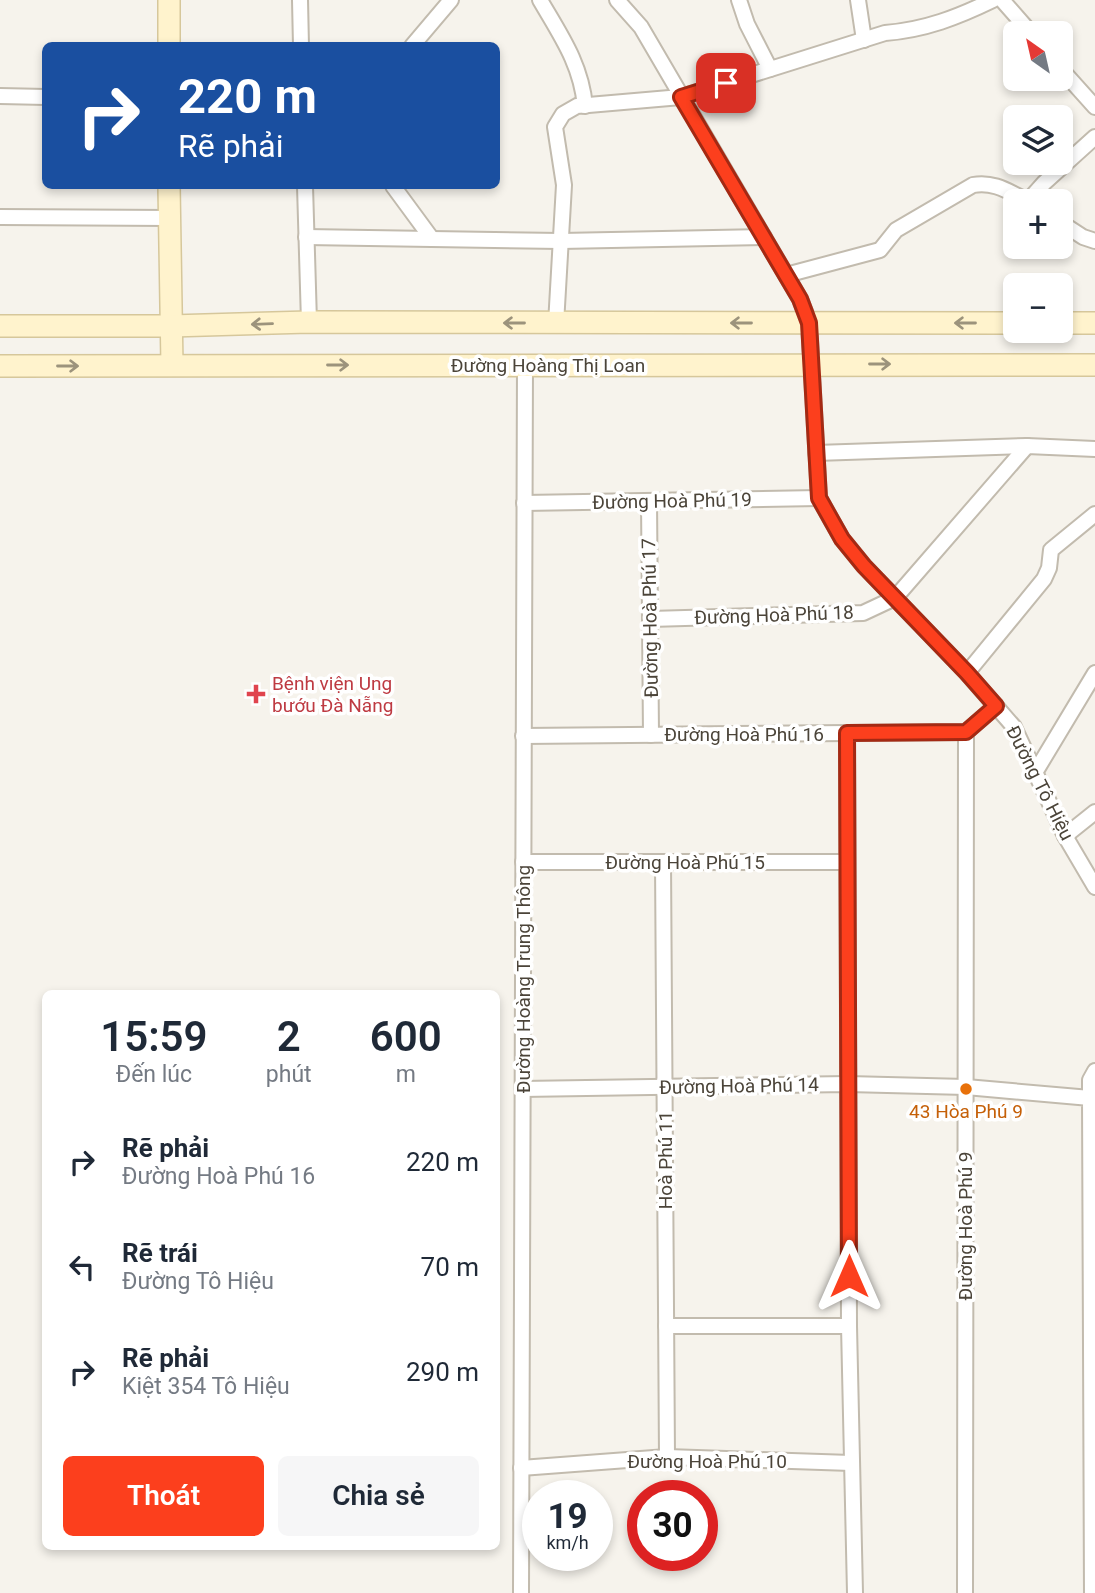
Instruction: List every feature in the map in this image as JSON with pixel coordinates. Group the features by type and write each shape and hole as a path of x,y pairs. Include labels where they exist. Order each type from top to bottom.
{"main road":[{"path":"169,0 169,42"},
{"path":"169,189 172,365"},
{"path":"0,326 171,327 309,322 1003,323"},
{"path":"1073,323 1095,323"},
{"name":"Đường Hoàng Thị Loan","path":"0,366 1095,365"}],"street":[{"path":"300,0 301,42"},
{"path":"415,42 451,0"},
{"path":"540,0 577,65 585,106"},
{"name":"Đường Tô Hiệu","path":"617,0 641,27 800,299 809,323 819,498 842,539 864,566 967,673 1014,727 1065,835 1095,887"},
{"path":"739,0 751,33 770,69"},
{"path":"858,0 864,40"},
{"path":"556,324 564,185 555,127 563,114 577,106 681,97 885,33 909,31 936,24 993,0"},
{"path":"1002,0 1020,21"},
{"path":"1073,82 1095,107"},
{"path":"0,96 42,97"},
{"path":"786,275 880,250 896,230 973,185 994,184 1028,201 1095,136"},
{"path":"305,189 309,322"},
{"path":"395,189 432,239"},
{"path":"0,217 170,218"},
{"path":"1073,230 1094,243"},
{"path":"306,237 561,241 764,237"},
{"name":"Đường Hoàng Trung Thông","path":"521,1593 525,365"},
{"path":"816,453 1027,446 1095,449"},
{"path":"894,598 1027,446"},
{"name":"Đường Hoà Phú 19","path":"524,503 819,498"},
{"name":"Đường Hoà Phú 17","path":"649,501 651,735"},
{"path":"967,673 1044,579 1049,568 1051,550 1095,514"},
{"name":"Đường Hoà Phú 18","path":"650,619 863,613 894,598"},
{"path":"1036,771 1095,673"},
{"path":"966,732 996,706"},
{"name":"Đường Hoà Phú 16","path":"523,736 966,732"},
{"name":"Đường Hoà Phú 9","path":"965,1593 966,732"},
{"path":"847,733 849,1326 855,1593"},
{"path":"1065,835 1095,813"},
{"name":"Đường Hoà Phú 15","path":"523,862 847,862"},
{"name":"Hoà Phú 11","path":"663,862 667,1457"},
{"path":"1092,1593 1093,1301 1090,1080 1095,1071"},
{"name":"Đường Hoà Phú 14","path":"522,1089 848,1084 966,1087 1090,1097"},
{"path":"666,1326 849,1326"},
{"name":"Đường Hoà Phú 10","path":"521,1468 667,1457 851,1463"}],"place":[{"name":"Bệnh viện Ung bướu Đà Nẵng","path":"256,694"},
{"name":"43 Hòa Phú 9","path":"966,1089"}],"route":[{"path":"726,83 681,97 800,299 809,323 819,498 842,539 864,566 996,706 966,732 847,733 849,1276"}]}
